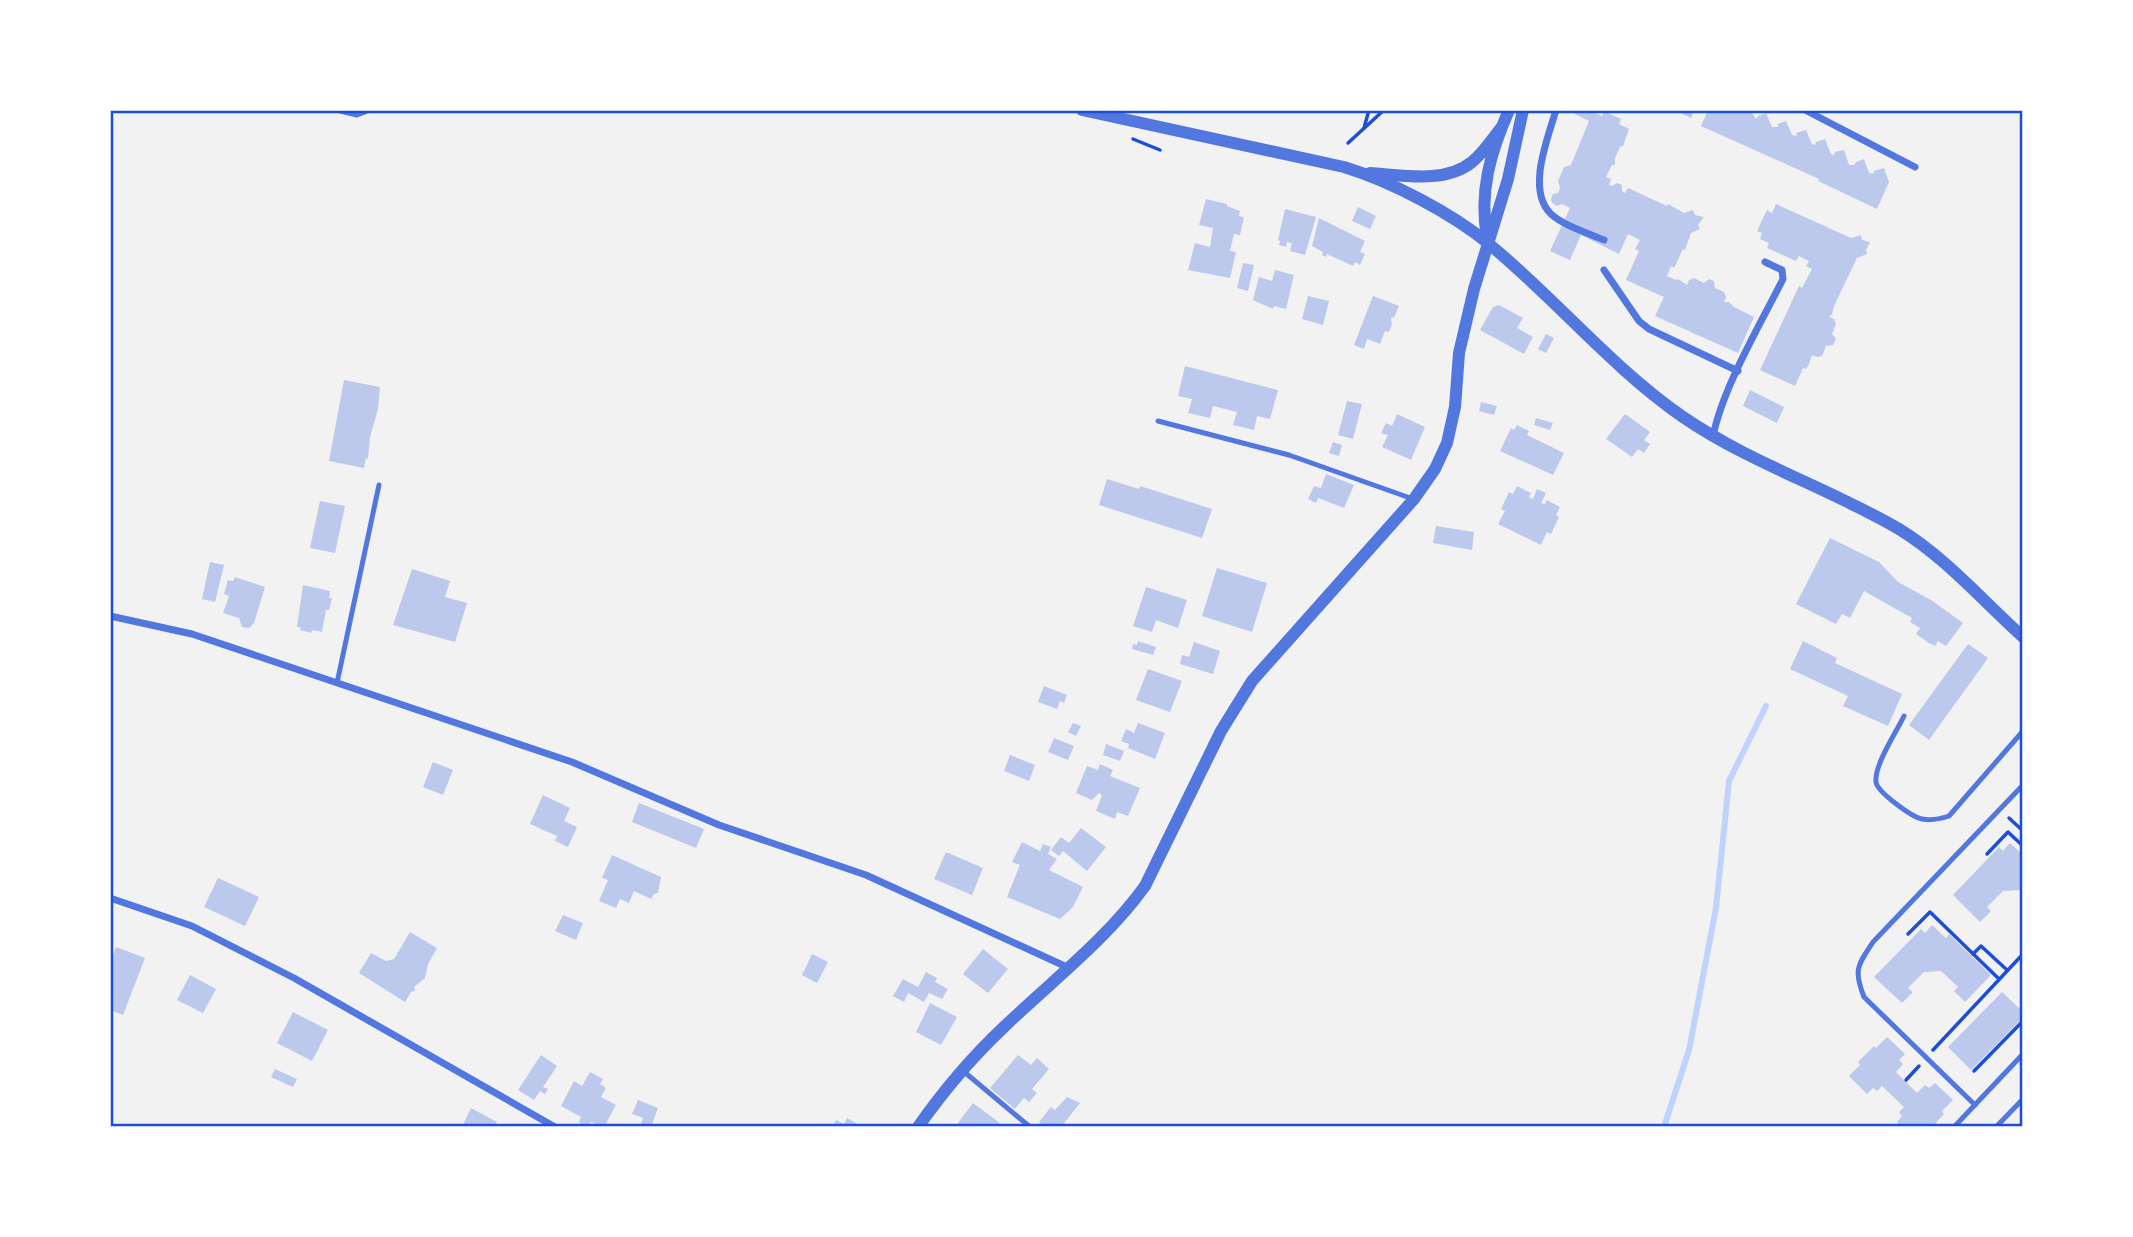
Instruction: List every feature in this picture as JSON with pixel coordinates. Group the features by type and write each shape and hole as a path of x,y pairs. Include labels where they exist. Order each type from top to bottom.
{"street":[{"path":"1082,110 1364,173 1433,176 1451,173 1474,160 1501,128"},
{"path":"1488,242 1483,216 1485,182 1509,110"},
{"path":"918,1127 962,1070 1005,1026 1100,939 1145,886 1221,731 1252,681 1414,499 1435,469 1447,443 1455,407 1459,353 1488,242 1508,179 1523,110"},
{"path":"1556,110 1540,166 1543,204 1553,216 1604,240"},
{"path":"1805,110 1914,167"},
{"path":"1364,173 1451,217 1488,242 1646,389 1713,436 1909,536 1934,555 2023,637"},
{"path":"1713,436 1715,423 1738,371 1783,279 1782,270 1765,262"},
{"path":"1604,270 1639,321 1649,329 1738,371"},
{"path":"110,616 191,634 572,761 719,825 866,875 1069,968"},
{"path":"110,898 192,926 295,978 555,1127"}],"lane":[{"path":"336,110 358,115 370,110"},
{"path":"1158,421 1289,455 1414,499"},
{"path":"337,683 379,485"},
{"path":"1905,716 1878,768 1876,782 1880,791 1920,819 1938,820 1949,816 2023,731"},
{"path":"1975,1105 1864,997 1857,979 1857,966 1874,942 2023,785"},
{"path":"1954,1127 2023,1054"},
{"path":"962,1070 1030,1127"},
{"path":"1996,1127 2023,1098"}],"path":[{"path":"1364,128 1369,110"},
{"path":"1348,144 1384,110"},
{"path":"2005,814 2023,831"},
{"path":"1987,854 2008,832 2023,846"},
{"path":"1908,934 1930,912 1999,979"},
{"path":"1973,954 1981,946 2007,971"},
{"path":"1906,1080 1941,1039 2023,954"},
{"path":"1974,1071 2023,1021"}],"building":[{"path":"1577,110 1596,110 1595,113 1602,116 1604,111 1621,119 1619,124 1629,129 1615,158 1615,165 1612,165 1606,177 1611,179 1609,185 1617,183 1622,185 1622,191 1625,193 1628,188 1684,213 1693,210 1695,215 1704,217 1698,225 1700,229 1691,233 1685,250 1683,249 1674,268 1671,266 1667,276 1687,285 1689,280 1694,278 1704,283 1709,279 1714,281 1715,288 1724,292 1724,302 1729,302 1754,317 1738,353 1655,316 1664,297 1626,280 1639,251 1635,249 1640,240 1628,234 1619,254 1581,235 1570,260 1550,251 1570,208 1562,204 1557,206 1551,199 1553,194 1558,193 1558,181 1564,167 1571,165 1589,121 1575,114"},
{"path":"1674,110 1694,110 1691,118"},
{"path":"1708,110 1750,110 1756,119 1766,113 1772,127 1778,127 1778,124 1786,121 1792,135 1797,136 1796,133 1806,130 1812,144 1825,139 1831,154 1844,150 1849,165 1864,159 1869,173 1873,174 1874,171 1884,168 1889,182 1877,209 1818,181 1819,179 1701,126"},
{"path":"1206,199 1227,204 1240,211 1239,216 1244,217 1240,235 1234,234 1230,251 1236,252 1230,278 1188,270 1195,243 1210,247 1213,228 1199,225"},
{"path":"1776,204 1851,238 1861,235 1862,240 1870,242 1867,254 1857,258 1829,317 1834,319 1836,324 1832,334 1836,339 1833,345 1826,346 1822,356 1812,355 1795,386 1760,370 1799,286 1802,288 1812,269 1806,266 1809,261 1799,256 1796,261 1767,248 1769,243 1760,239 1762,233 1757,231 1767,210 1772,213"},
{"path":"1358,207 1376,216 1370,229 1352,221"},
{"path":"1285,209 1316,217 1305,255 1290,251 1292,243 1287,242 1286,247 1279,245"},
{"path":"1319,218 1365,241 1360,252 1365,254 1360,265 1355,262 1353,266 1327,254 1326,257 1312,246"},
{"path":"1243,263 1254,265 1248,291 1237,288"},
{"path":"1275,270 1294,275 1286,309 1274,306 1273,309 1253,300 1259,277 1272,281"},
{"path":"1308,296 1329,301 1323,325 1302,319"},
{"path":"1373,296 1399,306 1391,319 1389,332 1385,331 1380,344 1367,339 1364,349 1354,345"},
{"path":"1499,305 1523,318 1517,328 1533,337 1524,354 1480,330 1493,307"},
{"path":"1546,334 1554,338 1546,353 1538,349"},
{"path":"1185,366 1278,390 1270,419 1257,416 1254,430 1233,425 1237,412 1213,406 1210,418 1188,413 1192,399 1178,396"},
{"path":"344,380 380,387 378,409 364,468 329,461"},
{"path":"1750,390 1784,407 1777,423 1743,406"},
{"path":"1347,401 1362,404 1353,439 1338,435"},
{"path":"1481,402 1497,406 1494,415 1479,411"},
{"path":"1397,414 1425,427 1411,460 1382,447 1388,435 1381,433 1386,423 1392,426"},
{"path":"1625,414 1650,432 1644,440 1650,444 1644,453 1638,449 1632,457 1606,439"},
{"path":"1536,418 1553,423 1550,430 1534,425"},
{"path":"1517,425 1529,431 1527,435 1564,453 1553,475 1500,451 1511,428 1514,430"},
{"path":"1333,442 1342,445 1339,456 1329,453"},
{"path":"1326,474 1354,485 1344,508 1318,498 1316,503 1308,499 1314,486 1321,488"},
{"path":"1107,479 1139,489 1140,486 1212,509 1202,538 1099,505"},
{"path":"1517,486 1531,493 1529,497 1533,499 1537,489 1546,493 1541,503 1545,504 1547,500 1560,507 1556,515 1559,517 1551,534 1547,532 1541,545 1498,524 1505,511 1501,509 1509,492 1513,494"},
{"path":"320,501 345,506 335,553 310,548"},
{"path":"1436,526 1474,532 1472,550 1433,543"},
{"path":"1830,538 1879,562 1898,582 1931,600 1963,623 1946,646 1938,641 1935,646 1929,643 1916,634 1920,628 1910,622 1912,618 1864,591 1850,618 1842,614 1836,624 1796,604"},
{"path":"210,562 224,565 215,602 202,599"},
{"path":"1217,568 1267,583 1252,632 1202,616"},
{"path":"412,569 450,581 445,597 467,603 455,642 393,625"},
{"path":"235,577 265,587 254,623 249,628 242,627 239,618 223,613 229,596 224,594 228,580 233,581"},
{"path":"303,585 330,591 329,598 332,598 329,610 326,610 322,632 312,630 311,633 297,627"},
{"path":"1146,587 1187,600 1178,628 1156,620 1152,632 1133,626"},
{"path":"1138,641 1156,647 1153,655 1132,649 1133,644 1137,645"},
{"path":"1803,641 1837,658 1835,663 1902,694 1888,726 1843,706 1848,696 1790,669"},
{"path":"1194,642 1220,651 1213,674 1180,664 1182,655 1189,657"},
{"path":"1968,644 1988,658 1929,740 1909,725"},
{"path":"1148,669 1182,681 1170,712 1136,700"},
{"path":"1044,686 1067,695 1064,703 1060,701 1057,709 1038,702"},
{"path":"1073,723 1081,726 1076,736 1068,732"},
{"path":"1138,723 1165,733 1155,759 1128,748 1129,744 1121,741 1126,729 1134,733"},
{"path":"1054,738 1074,746 1068,760 1048,752"},
{"path":"1106,744 1124,751 1120,761 1103,755"},
{"path":"1010,755 1035,765 1029,781 1004,771"},
{"path":"433,762 453,770 443,795 423,787"},
{"path":"1100,764 1113,770 1110,776 1140,788 1128,816 1117,812 1115,819 1096,811 1102,795 1099,793 1092,800 1076,793 1087,766 1098,770"},
{"path":"543,795 570,808 564,821 577,827 568,847 555,841 557,836 530,824"},
{"path":"639,803 704,829 696,848 632,822"},
{"path":"1081,828 1106,847 1087,871 1063,851 1059,856 1051,850 1061,837 1069,843"},
{"path":"1022,842 1040,851 1043,844 1051,847 1048,854 1057,859 1049,870 1083,887 1073,907 1060,919 1007,897 1020,865 1012,862"},
{"path":"2010,843 2023,855 2023,893 2020,890 2003,891 1987,907 1991,911 1980,922 1953,895 1999,847 2003,851"},
{"path":"946,852 983,868 972,895 934,879"},
{"path":"612,855 661,877 658,893 651,899 634,891 629,903 620,899 616,908 599,901 608,880 602,878"},
{"path":"218,878 259,897 245,926 204,907"},
{"path":"563,915 583,923 576,940 555,931"},
{"path":"1932,925 1946,938 1949,934 1991,975 1965,1002 1954,991 1958,987 1941,971 1924,972 1908,988 1913,992 1902,1003 1874,977 1921,929 1925,933"},
{"path":"410,932 437,948 428,964 425,978 414,987 415,991 411,992 405,1002 359,973 371,953 386,961 394,959"},
{"path":"116,947 145,958 123,1015 110,1010 110,963"},
{"path":"983,949 1008,969 988,993 963,974"},
{"path":"812,954 828,962 817,983 802,975"},
{"path":"926,972 937,978 935,982 948,989 942,999 929,993 924,1002 908,993 904,1002 893,996 903,979 918,987"},
{"path":"190,975 216,989 203,1013 177,1000"},
{"path":"2002,992 2023,1012 2023,1018 1971,1070 1948,1047"},
{"path":"930,1003 957,1017 941,1045 916,1032"},
{"path":"293,1012 328,1030 312,1061 277,1043"},
{"path":"1887,1037 1905,1054 1899,1060 1903,1064 1896,1072 1917,1093 1925,1085 1929,1088 1935,1083 1953,1100 1932,1127 1902,1127 1897,1122 1902,1116 1899,1112 1904,1107 1882,1086 1877,1091 1873,1088 1867,1094 1849,1076 1860,1065 1858,1062"},
{"path":"541,1055 557,1066 543,1087 548,1089 545,1094 540,1091 534,1100 518,1090"},
{"path":"1018,1055 1031,1065 1037,1058 1049,1069 1032,1089 1037,1093 1029,1102 1024,1098 1015,1109 990,1088"},
{"path":"275,1069 297,1079 293,1087 271,1077"},
{"path":"590,1072 603,1079 600,1084 606,1088 601,1097 616,1105 604,1127 591,1122 586,1127 579,1122 581,1117 561,1106 574,1081 582,1086"},
{"path":"1067,1097 1080,1103 1061,1127 1045,1127 1039,1122 1051,1107 1055,1110"},
{"path":"638,1100 658,1108 651,1127 640,1127 643,1118 632,1114"},
{"path":"973,1103 996,1120 1000,1124 998,1127 955,1127"},
{"path":"471,1108 497,1122 494,1127 462,1127"},
{"path":"847,1118 863,1127 832,1127 836,1120 844,1124"}],"waterway":[{"path":"1664,1127 1689,1050 1716,908 1729,781 1766,706"}]}
